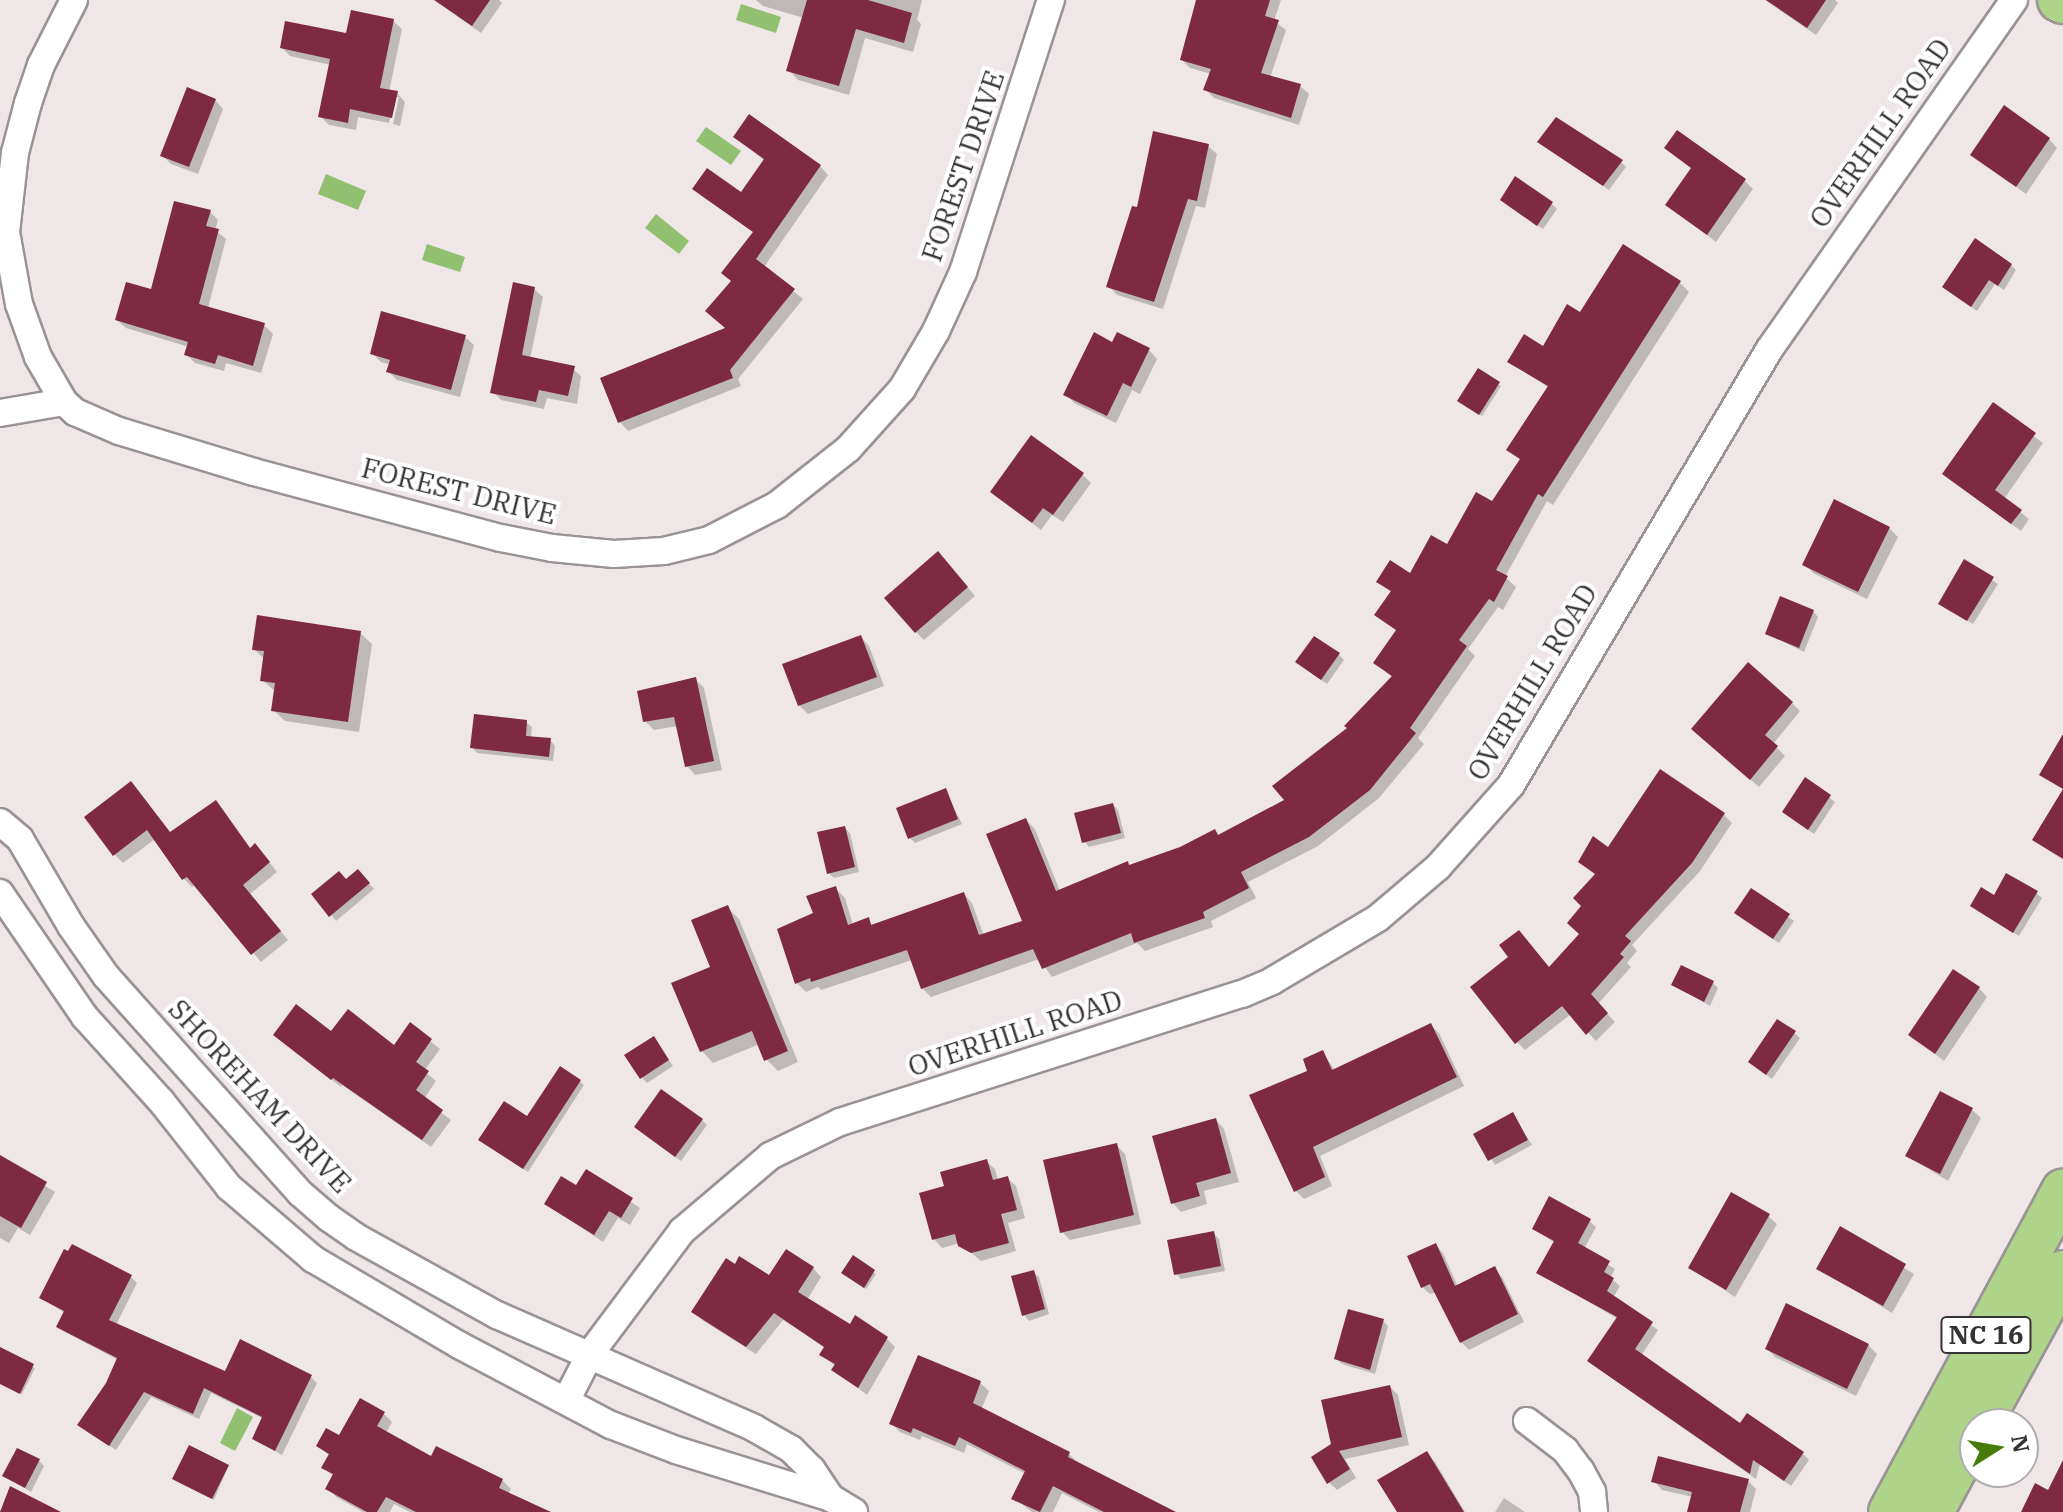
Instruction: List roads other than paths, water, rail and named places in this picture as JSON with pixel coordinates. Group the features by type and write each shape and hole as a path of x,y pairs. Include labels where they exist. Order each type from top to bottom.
{"main road":[{"name":"NC 16","path":"1890,1512 2063,1191"},
{"name":"NC 16","path":"1989,1408 2063,1272"},
{"path":"1932,1512 1959,1462"}],"street":[{"name":"FOREST DRIVE","path":"74,0 41,65 28,103 15,153 6,232 9,269 19,304 38,357 64,402 75,412 119,431 194,455 501,538 552,548 614,554 664,551 709,540 777,505 822,473 893,399 918,364 963,272 1051,0"},
{"name":"OVERHILL ROAD","path":"566,1401 590,1354 682,1231 770,1156 840,1122 1262,986 1378,918 1438,867 1511,785 1769,350 2014,0"},
{"path":"0,413 64,402"},
{"name":"SHOREHAM DRIVE","path":"0,822 20,839 71,926 106,976 300,1193 356,1237 450,1291 754,1428 791,1449 812,1470 831,1498"},
{"name":"SHOREHAM DRIVE","path":"0,893 85,1017 161,1101 229,1187 266,1223 313,1259 392,1307 566,1401 666,1446 831,1498 854,1512"},
{"path":"1527,1421 1565,1450 1581,1471 1592,1492 1594,1512"}]}
